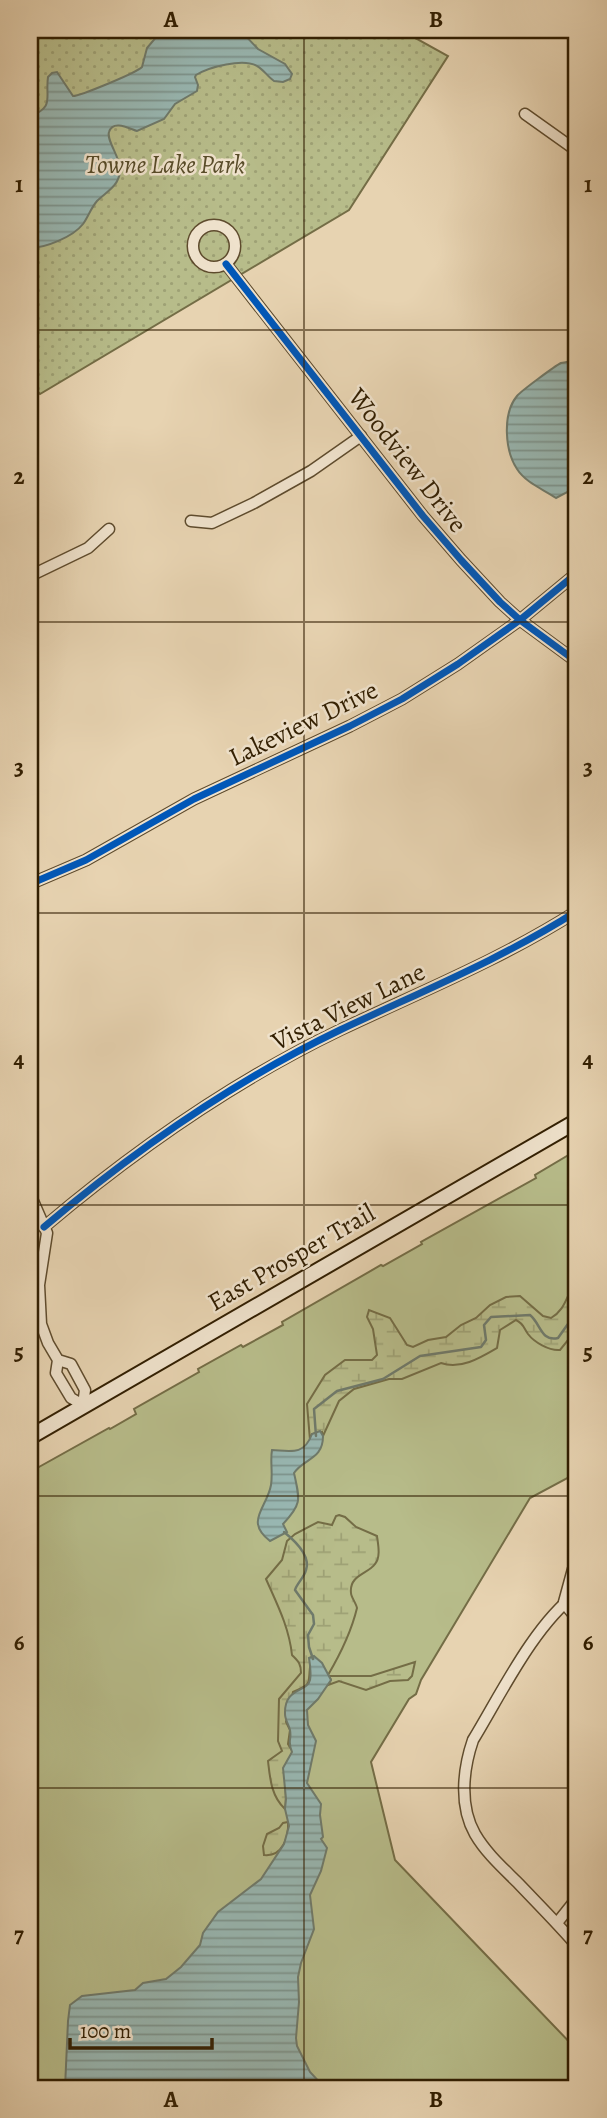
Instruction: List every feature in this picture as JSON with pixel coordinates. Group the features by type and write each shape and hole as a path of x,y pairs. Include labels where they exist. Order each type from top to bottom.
{"main road":[{"name":"East Prosper Trail","path":"30,1437 577,1121"}],"street":[{"path":"525,114 577,151"},
{"path":"211,224 220,225 234,235 235,251 226,264 211,267 198,260 193,244 195,235 202,228 211,224"},
{"name":"Woodview Drive","path":"226,264 461,560 520,620 577,662"},
{"path":"191,521 212,523 254,503 311,471 361,436"},
{"path":"30,576 88,548 109,529"},
{"name":"Lakeview Drive","path":"30,884 86,860 194,799 391,704 458,664 520,620 577,573"},
{"name":"Vista View Lane","path":"44,1227 126,1160 236,1086 340,1030 492,960 577,911"},
{"path":"30,1194 47,1239 39,1285 39,1308 44,1334 58,1360 56,1373 71,1398 83,1405 85,1390 71,1364 58,1360"},
{"path":"564,1603 573,1569 577,1564"},
{"path":"577,1593 564,1603 545,1625 473,1740 466,1760 464,1786 466,1807 474,1833 489,1854 577,1945"},
{"path":"564,1603 577,1619"},
{"path":"557,1923 577,1898"}],"green space":[{"name":"Towne Lake Park","path":"30,30 401,30 448,56 349,210 40,394 30,384"},
{"path":"577,1150 577,1473 530,1498 421,1680 416,1694 409,1699 371,1762 395,1860 577,2050 577,2088 30,2088 30,1472 136,1414 134,1409 199,1372 198,1369 283,1325 282,1322 536,1178 535,1175"},
{"path":"577,1281 577,1329 560,1350 538,1343 516,1320 500,1330 497,1348 477,1359 455,1365 441,1363 402,1379 389,1379 354,1389 339,1401 323,1436 322,1432 312,1434 310,1440 307,1404 325,1375 345,1360 372,1360 377,1355 373,1329 367,1317 369,1310 390,1318 407,1345 413,1347 428,1340 446,1337 461,1325 476,1318 490,1305 506,1297 520,1296 543,1316 551,1318 563,1306"},
{"path":"339,1515 356,1527 377,1536 378,1558 372,1567 353,1582 351,1595 357,1608 355,1617 328,1675 325,1670 310,1667 308,1683 293,1692 286,1722 290,1730 288,1744 293,1752 285,1774 285,1809 274,1793 268,1761 282,1751 278,1741 279,1699 301,1670 299,1662 292,1655 285,1625 266,1579 282,1560 287,1541 318,1522 332,1525"},
{"path":"415,1662 412,1676 408,1680 390,1681 366,1690 339,1681 328,1685 331,1680 329,1676 371,1676"},
{"path":"288,1822 287,1834 280,1850 264,1855 263,1846 267,1834"}],"water":[{"path":"162,30 240,30 258,49 285,64 292,74 290,79 283,82 274,81 259,67 251,64 235,63 209,69 196,75 197,91 175,104 164,119 137,131 114,126 109,136 120,172 114,185 97,201 83,224 73,233 51,244 30,248 30,116 46,105 48,77 57,72 73,96 108,84 142,67 147,48"},
{"path":"577,360 577,487 556,498 530,482 517,469 510,453 507,422 512,404 520,393 561,363"},
{"path":"320,1431 323,1436 320,1450 294,1473 298,1501 294,1511 283,1524 287,1532 270,1541 262,1534 258,1521 271,1485 272,1450 296,1451 305,1446 312,1434"},
{"path":"314,1656 322,1663 331,1680 307,1710 308,1725 316,1741 307,1783 321,1804 321,1839 327,1848 321,1871 310,1895 314,1929 298,1977 296,2038 297,2046 310,2072 325,2088 65,2088 70,2005 82,1996 135,1990 143,1983 166,1979 181,1967 200,1945 203,1933 218,1912 261,1879 284,1844 289,1826 285,1809 283,1768 292,1752 290,1730 285,1716 286,1705 292,1695 308,1684 309,1658"}],"waterway":[{"path":"316,1436 314,1409 337,1391 383,1379 420,1356 481,1347 486,1340 484,1325 491,1317 530,1315 545,1335 552,1339 558,1338 575,1314 577,1285"},
{"path":"284,1532 301,1548 306,1559 305,1573 295,1590 313,1615 314,1624 308,1635 313,1659"}],"cycle path":[{"path":"226,264 423,516 461,560 520,620 577,662"},
{"path":"30,884 86,860 194,799 402,699 520,620 577,573"},
{"path":"44,1227 149,1145 261,1072 340,1030 490,960 577,911"}]}
